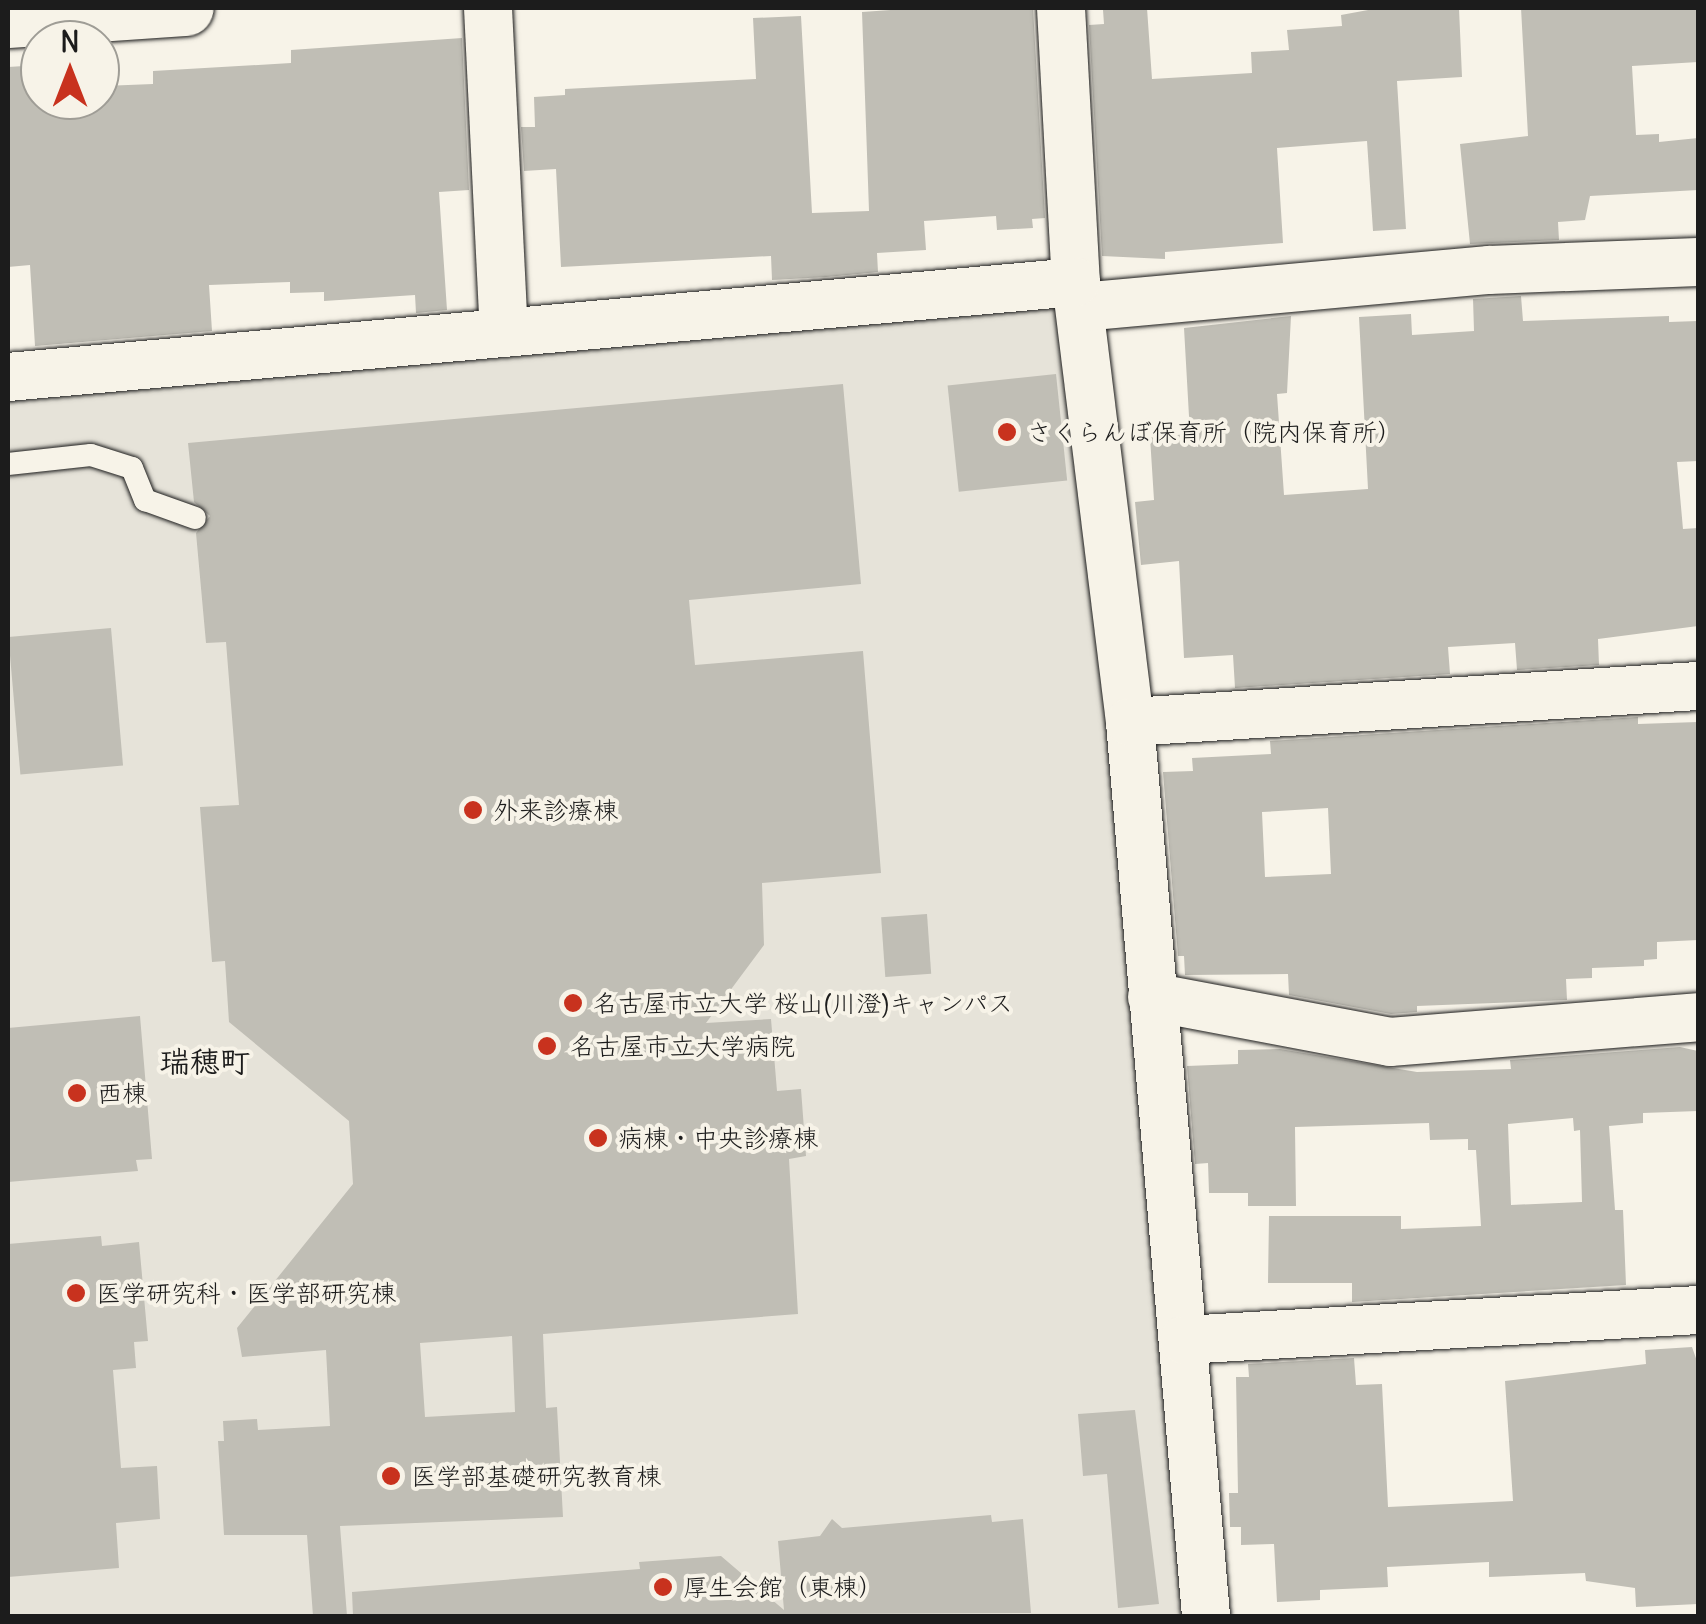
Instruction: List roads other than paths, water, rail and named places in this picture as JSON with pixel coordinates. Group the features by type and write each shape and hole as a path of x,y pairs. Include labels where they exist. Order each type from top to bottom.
{"main road":[{"path":"8,20 186,8"}],"street":[{"path":"488,8 504,333"},
{"path":"1060,8 1078,294 1130,722 1206,1616"},
{"path":"8,377 504,333 1078,294 1698,262"},
{"path":"1130,722 1698,686"},
{"path":"1152,997 1390,1042 1698,1017"},
{"path":"1184,1340 1698,1310"}],"lane":[{"path":"8,464 91,456 132,468 145,500 195,518"}],"place":[{"name":"さくらんぼ保育所（院内保育所）","path":"1007,432"},
{"name":"外来診療棟","path":"473,810"},
{"name":"名古屋市立大学 桜山(川澄)キャンパス","path":"573,1003"},
{"name":"名古屋市立大学病院","path":"547,1046"},
{"name":"西棟","path":"77,1093"},
{"name":"病棟・中央診療棟","path":"598,1138"},
{"name":"医学研究科・医学部研究棟","path":"76,1293"},
{"name":"医学部基礎研究教育棟","path":"391,1476"},
{"name":"厚生会館（東棟）","path":"663,1587"}],"district":[{"name":"瑞穂町","path":"205,1061"}]}
